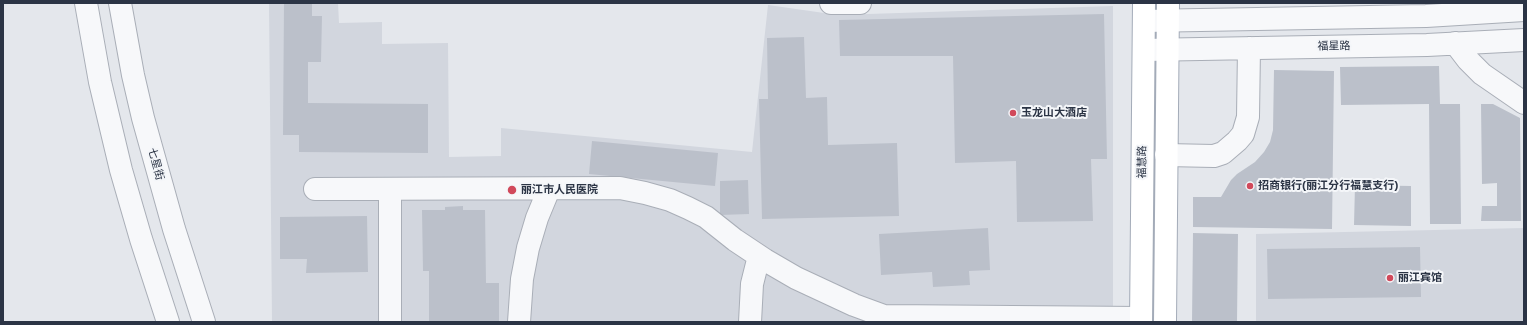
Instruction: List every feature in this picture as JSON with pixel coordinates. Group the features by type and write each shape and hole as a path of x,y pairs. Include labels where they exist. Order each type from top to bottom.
{"main road":[{"name":"福慧路","path":"1141,320 1144,12"},
{"path":"1165,322 1168,12"}],"street":[{"path":"86,3 100,82 121,170 141,239 168,322"},
{"name":"七星街","path":"120,3 133,75 143,118 174,229 204,322"},
{"path":"831,3 860,3"},
{"path":"1144,12 1341,10 1426,16 1524,10"},
{"name":"福星路","path":"1144,50 1455,44 1524,40"},
{"path":"1455,44 1482,74 1524,104"},
{"path":"1166,155 1214,156 1223,153 1237,141 1244,130 1248,117 1250,48"},
{"path":"315,189 620,188 670,200 706,217 735,240 796,278 878,319 1141,320"},
{"path":"390,189 390,322"},
{"path":"519,322 522,279 528,248 537,218 549,189"},
{"path":"750,322 752,284 759,256"}],"shaded area":[{"name":"丽江市人民医院","path":"269,3 338,3 339,23 382,22 382,44 448,43 449,157 501,156 501,128 752,152 768,5 838,15 1113,6 1113,322 272,322"},
{"name":"丽江宾馆","path":"1524,228 1524,322 1256,322 1256,234"}],"building":[{"path":"284,3 312,3 312,16 322,16 321,62 308,62 308,103 428,104 428,153 299,152 299,135 283,135"},
{"path":"1104,14 1107,159 1091,159 1093,221 1017,222 1016,161 955,163 953,56 840,56 839,20"},
{"path":"804,37 806,98 827,97 828,145 897,143 899,216 762,219 759,99 768,99 767,38"},
{"path":"1439,66 1440,104 1460,104 1461,224 1430,224 1429,104 1341,105 1340,67"},
{"path":"1274,70 1334,71 1332,229 1193,227 1193,197 1221,197 1231,180 1255,162 1270,142 1273,130"},
{"path":"1481,104 1493,104 1520,118 1521,221 1481,221 1482,206 1497,206 1497,183 1482,184"},
{"path":"592,141 718,153 715,186 589,174"},
{"path":"748,180 749,214 720,215 720,181"},
{"path":"1355,185 1411,186 1411,226 1354,225"},
{"path":"463,206 463,210 485,210 486,283 499,283 499,322 429,322 429,271 423,271 422,210 445,210 445,207"},
{"path":"367,216 368,272 306,273 307,259 280,259 280,217"},
{"path":"988,228 990,270 969,271 970,285 933,287 932,272 881,275 879,234"},
{"path":"1193,233 1238,234 1237,322 1192,322"},
{"path":"1420,247 1421,297 1268,299 1267,249"}],"place":[{"name":"玉龙山大酒店","path":"1013,113"},
{"name":"招商银行(丽江分行福慧支行)","path":"1250,186"},
{"name":"丽江市人民医院","path":"512,190"},
{"name":"丽江宾馆","path":"1390,278"}]}
